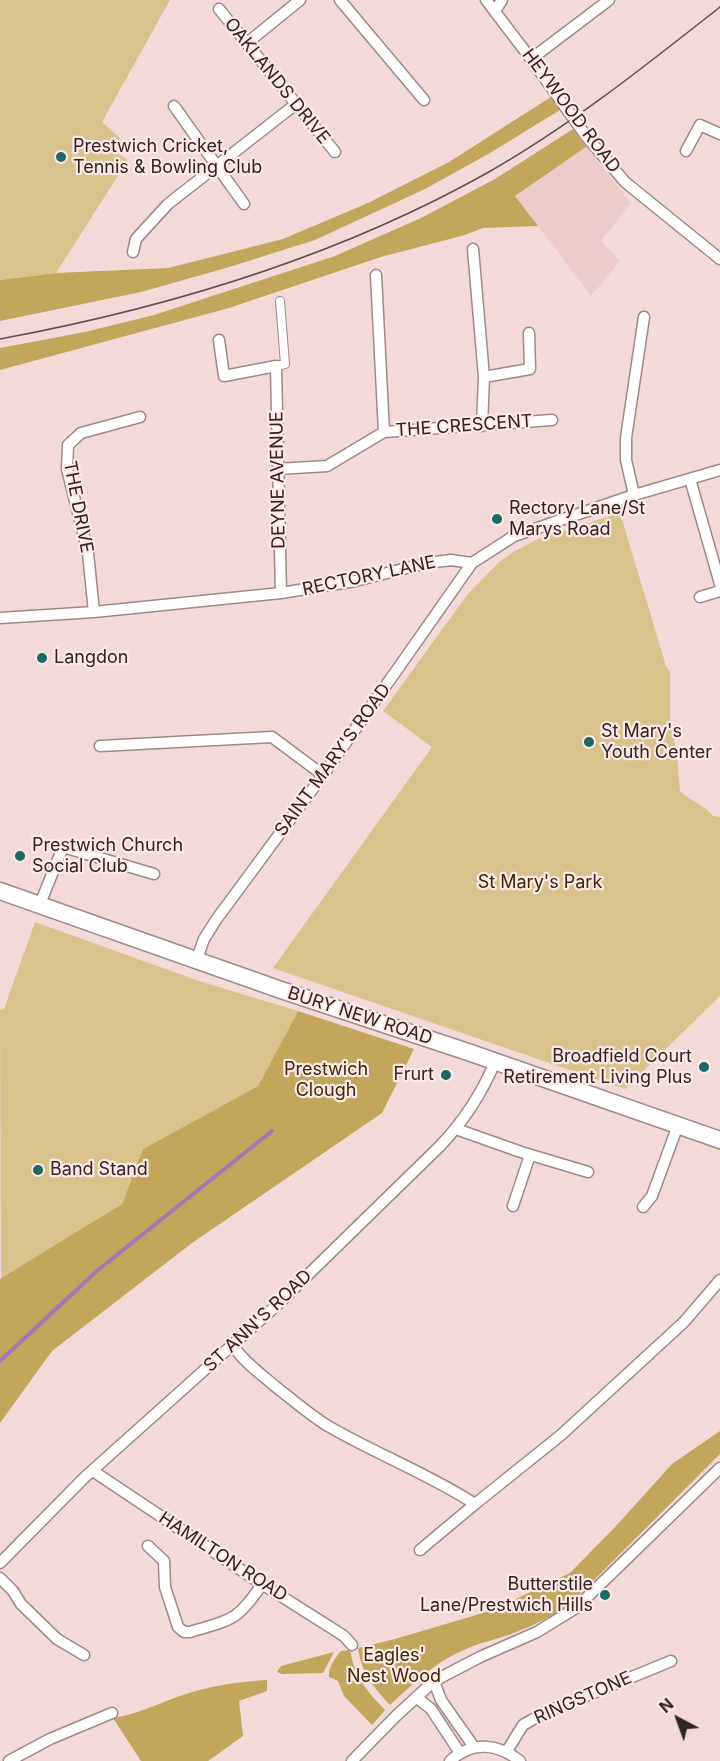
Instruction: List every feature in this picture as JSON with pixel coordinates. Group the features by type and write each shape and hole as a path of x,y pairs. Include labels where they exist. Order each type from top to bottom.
{"highway":[{"name":"BURY NEW ROAD","path":"0,891 720,1140"}],"street":[{"path":"247,42 300,0"},
{"path":"340,0 423,100"},
{"name":"HEYWOOD ROAD","path":"486,0 586,136 625,182 720,259"},
{"path":"495,11 502,0"},
{"path":"531,59 609,0"},
{"name":"OAKLANDS DRIVE","path":"219,9 335,152"},
{"path":"134,252 136,239 168,204 296,104"},
{"path":"174,106 244,204"},
{"path":"686,151 700,125 720,134"},
{"path":"473,249 484,377 482,426"},
{"path":"376,276 384,432"},
{"path":"219,340 224,376 285,364 280,301"},
{"path":"634,495 626,460 626,438 644,317"},
{"path":"484,377 530,369 529,333"},
{"name":"DEYNE AVENUE","path":"276,366 281,593"},
{"name":"THE DRIVE","path":"94,612 88,553 67,469 68,445 81,434 140,417"},
{"name":"THE CRESCENT","path":"278,469 327,466 384,432 552,420"},
{"path":"472,563 514,536 634,495 720,470"},
{"path":"690,479 720,584"},
{"name":"RECTORY LANE","path":"0,618 94,612 281,593 355,581 427,563 451,560 472,563"},
{"name":"SAINT MARY'S ROAD","path":"197,959 204,939 216,920 323,775 472,563"},
{"path":"700,597 720,591"},
{"path":"100,746 272,737 323,775"},
{"path":"40,904 63,847 154,874"},
{"name":"ST ANN'S ROAD","path":"0,1563 93,1471 233,1346 354,1232 456,1129 485,1084 495,1062"},
{"path":"644,1207 652,1196 678,1125"},
{"path":"456,1129 530,1155 588,1172"},
{"path":"513,1206 530,1155"},
{"path":"420,1550 561,1435 684,1322 720,1280"},
{"path":"233,1346 239,1356 325,1425 453,1490 475,1504"},
{"path":"352,1761 434,1681 480,1657 537,1632 576,1608 720,1468"},
{"name":"HAMILTON ROAD","path":"93,1471 344,1636 352,1645"},
{"path":"148,1546 164,1561 165,1587 178,1627 184,1632 232,1619 251,1602 262,1584"},
{"path":"0,1578 13,1591 21,1604 57,1639 84,1655"},
{"name":"RINGSTONE","path":"507,1750 523,1725 544,1713 671,1661"},
{"path":"434,1681 441,1700 474,1747"},
{"path":"416,1697 430,1709 460,1753"},
{"path":"9,1761 50,1739 112,1713"},
{"path":"450,1761 460,1753 474,1747 507,1750 520,1761"}],"shaded area":[{"path":"586,147 631,203 601,241 620,261 591,296 515,196"}],"green space":[{"name":"Prestwich Cricket, Tennis & Bowling Club","path":"0,0 170,0 102,122 124,142 117,153 128,160 56,273 0,280"},
{"path":"551,97 560,110 490,153 425,189 315,240 141,292 0,321 0,280 56,273 168,268 283,239 368,203 449,162"},
{"path":"573,129 586,147 515,196 538,226 483,228 465,235 381,257 229,308 0,370 0,348 85,332 154,315 335,256 421,218 495,179"},
{"name":"St Mary's Park","path":"620,513 666,666 670,672 670,719 677,756 680,791 713,816 720,817 720,996 625,1089 273,968 432,747 383,711 467,595 499,562 515,551 538,539"},
{"path":"35,922 199,981 298,1011 258,1086 143,1149 122,1204 1,1280 0,1010 4,1009"},
{"name":"Prestwich Clough","path":"298,1011 414,1049 382,1113 192,1243 52,1351 0,1423 0,1279 122,1204 143,1149 258,1086"},
{"name":"Eagles' Nest Wood","path":"720,1431 720,1454 569,1605 530,1626 453,1655 425,1674 390,1705 373,1685 362,1665 358,1648 493,1610 570,1573 672,1464"},
{"name":"Eagles' Nest Wood","path":"350,1650 362,1683 385,1710 372,1725 344,1696 338,1681 329,1677 334,1660 341,1651"},
{"name":"Eagles' Nest Wood","path":"334,1652 323,1673 282,1674 277,1672 281,1666"},
{"path":"267,1680 267,1691 239,1701 243,1736 208,1761 141,1761 113,1718 201,1690 234,1683"}],"waterway":[{"path":"0,1361 98,1270 272,1131"}],"tram line":[{"path":"0,339 126,312 188,295 251,276 372,230 487,173 548,136 720,7"}],"place":[{"name":"Prestwich Cricket, Tennis & Bowling Club","path":"61,157"},
{"name":"Rectory Lane/St Marys Road","path":"497,519"},
{"name":"Langdon","path":"42,658"},
{"name":"St Mary's Youth Center","path":"589,742"},
{"name":"Prestwich Church Social Club","path":"20,856"},
{"name":"Broadfield Court Retirement Living Plus","path":"704,1067"},
{"name":"Frurt","path":"446,1075"},
{"name":"Band Stand","path":"38,1170"},
{"name":"Butterstile Lane/Prestwich Hills","path":"605,1595"}]}
